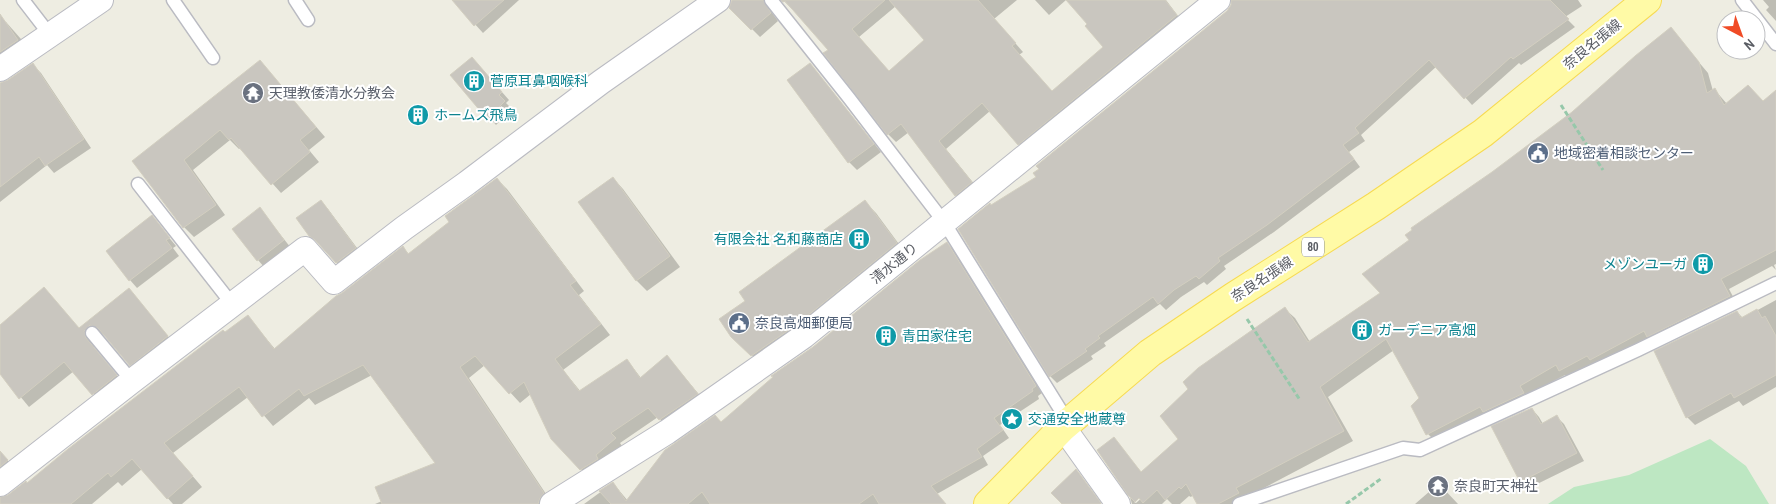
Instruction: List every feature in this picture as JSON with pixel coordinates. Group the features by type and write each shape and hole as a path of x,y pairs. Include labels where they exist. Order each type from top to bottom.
{"main road":[{"name":"奈良名張線","path":"988,504 1066,425 1150,354 1233,297 1376,206 1483,133 1647,0"}],"street":[{"path":"0,69 101,0"},
{"path":"0,484 304,249 334,282 601,82 718,0"},
{"name":"清水通り","path":"552,504 667,432 804,336 1218,0"},
{"path":"1066,425 1118,504"}],"lane":[{"path":"24,0 50,35"},
{"path":"173,0 213,58"},
{"path":"295,0 308,20"},
{"path":"771,0 944,222 1066,425"},
{"path":"1742,0 1776,44"},
{"path":"138,184 232,304"},
{"path":"1239,504 1403,448 1420,450 1620,359 1776,283"},
{"path":"92,333 132,381"}],"path":[{"path":"1546,81 1603,170"},
{"path":"1233,297 1300,400"}],"green space":[{"path":"1710,439 1746,466 1769,504 1548,504 1574,487 1629,475"}],"building":[{"path":"452,0 504,0 474,26"},
{"path":"732,0 763,0 771,13 751,30 729,8"},
{"path":"781,0 885,0 852,29 889,71 924,40 889,0 978,0 1016,43 1012,46 1052,91 1103,47 1085,26 1087,24 1066,0 1165,0 1177,15 1018,145 982,103 939,141 972,182 955,196 901,124 887,135 823,53 828,50 785,1"},
{"path":"1231,0 1550,0 1569,19 1513,59 1511,57 1464,99 1429,60 1355,128 1359,133 1343,145 1354,159 1267,225 1218,258 1220,261 1199,279 1196,276 1174,290 1158,304 1153,297 1098,336 1100,338 1085,349 1087,351 1049,377 958,229 990,203 991,205 1036,177 1033,173 1039,169 1036,166 1227,11 1231,5"},
{"path":"0,14 18,40 0,52"},
{"path":"1671,27 1699,62 1707,93 1715,88 1724,105 1748,85 1763,101 1776,90 1776,250 1721,279 1730,296 1647,337 1644,331 1590,360 1587,356 1559,371 1556,365 1520,386 1524,393 1483,412 1480,407 1426,435 1411,406 1419,398 1386,339 1320,387 1344,431 1236,488 1239,493 1218,504 1197,504 1186,484 1181,489 1179,487 1165,500 1157,490 1143,503 1139,498 1135,502 1127,494 1097,450 1114,437 1141,472 1178,439 1160,416 1188,389 1183,382 1198,368 1285,307 1308,342 1380,293 1362,274 1409,240 1405,235 1412,230 1411,228 1492,172 1572,112"},
{"name":"菅原耳鼻咽喉科","path":"472,57 502,92 499,95 505,101 487,119 450,75"},
{"name":"天理教倭清水分教会","path":"260,60 316,127 300,140 310,152 271,185 231,138 229,140 220,130 184,160 216,205 183,228 132,161"},
{"path":"33,63 84,139 45,166 39,157 0,187 0,83 8,80"},
{"path":"810,63 874,144 848,163 787,80"},
{"path":"613,177 670,256 636,281 578,202"},
{"path":"497,178 576,281 570,285 601,324 555,359 579,391 627,359 640,378 667,355 698,394 659,420 648,408 611,433 616,438 596,455 598,459 580,470 551,439 524,382 509,394 475,356 460,367 544,493 538,504 382,504 375,487 435,463 363,365 304,396 299,389 262,417 239,387 164,443 193,476 167,499 132,459 111,477 108,473 71,504 0,504 0,497 8,495 26,481 27,483 68,449 223,330 225,332 248,315 274,349 336,296 403,246 408,254 449,222 445,216"},
{"path":"321,200 356,248 336,263 309,236 296,218"},
{"path":"865,200 897,243 796,325 751,356 731,337 719,319 745,301 739,292"},
{"path":"260,207 284,240 257,261 232,229"},
{"path":"152,215 170,238 166,240 172,248 129,281 106,251"},
{"path":"947,242 1036,386 1032,389 1033,391 994,418 1003,430 977,449 982,457 931,486 946,504 879,504 873,494 859,504 710,504 702,492 688,504 611,504 599,491 613,482 626,501 665,450 715,415 721,422 773,377 771,376 813,347 920,260"},
{"path":"44,287 79,328 129,288 168,336 130,366 98,328 90,325 84,331 86,338 117,375 92,395 64,362 19,399 0,374 0,325"},
{"path":"1757,309 1762,318 1765,316 1776,336 1776,375 1734,398 1731,393 1686,418 1654,351 1737,311 1741,318"},
{"path":"1532,408 1541,424 1557,415 1577,453 1520,482 1491,426"},
{"path":"0,451 8,460 0,467"},
{"path":"1076,469 1100,504 1062,504 1051,493"}],"place":[{"name":"菅原耳鼻咽喉科","path":"474,81"},
{"name":"天理教倭清水分教会","path":"253,93"},
{"name":"ホームズ飛鳥","path":"418,115"},
{"name":"地域密着相談センター","path":"1538,153"},
{"name":"有限会社 名和藤商店","path":"859,239"},
{"name":"メゾンユーガ","path":"1703,264"},
{"name":"奈良高畑郵便局","path":"739,323"},
{"name":"ガーデニア高畑","path":"1362,330"},
{"name":"青田家住宅","path":"886,336"},
{"name":"交通安全地蔵尊","path":"1012,419"},
{"name":"奈良町天神社","path":"1438,486"}]}
